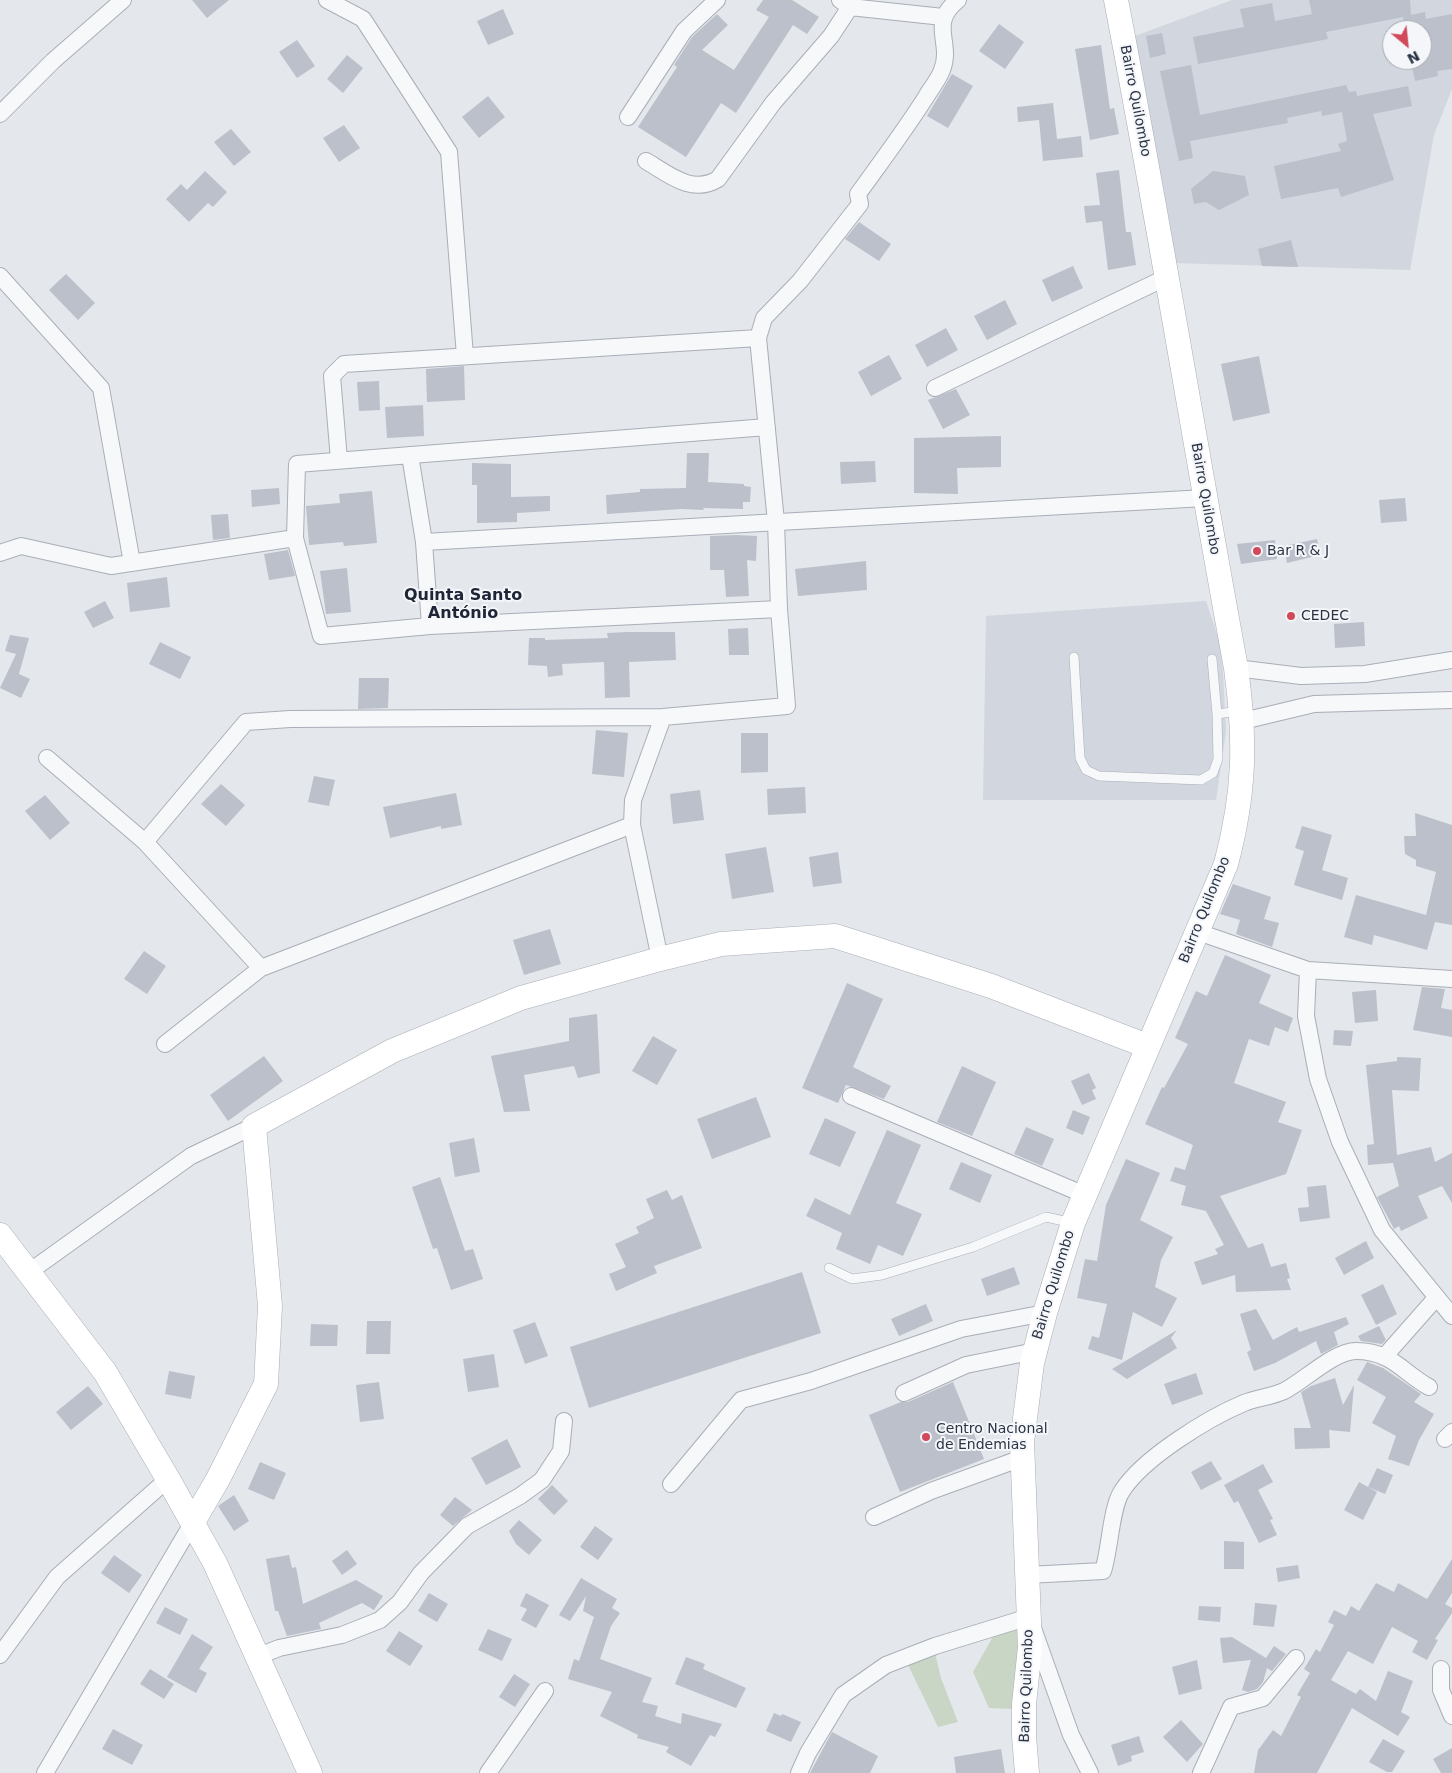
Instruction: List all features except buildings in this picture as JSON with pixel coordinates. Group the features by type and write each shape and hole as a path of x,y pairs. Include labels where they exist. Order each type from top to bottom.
{"street":[{"path":"0,114 54,62 124,0"},
{"path":"326,0 363,19 449,152 466,356"},
{"path":"628,117 684,30 717,0"},
{"path":"145,842 202,777 246,722 290,719 663,717 787,706 779,609 776,522 758,338 764,318 800,281 860,204 858,194 911,120 942,71 945,57 943,17 949,7 958,0"},
{"name":"Bairro Quilombo","path":"1027,1773 1024,1712 1030,1647 1022,1458 1025,1405 1035,1351 1073,1223 1226,864 1235,830 1242,789 1242,716 1236,668 1116,0"},
{"path":"646,161 682,182 697,186 709,185 718,180 773,103 831,36 845,3 943,17"},
{"path":"0,276 101,388 132,563"},
{"path":"936,388 1165,278"},
{"path":"339,460 332,376 344,364 758,338"},
{"path":"767,426 297,464 295,538 322,636 430,626 779,609"},
{"path":"410,455 424,542 430,626"},
{"path":"424,542 1204,498"},
{"path":"0,553 21,546 111,566 295,538"},
{"path":"1236,668 1301,676 1365,674 1452,660"},
{"path":"1242,716 1314,704 1452,700"},
{"path":"660,959 632,825 634,800 663,717"},
{"path":"47,758 145,842 261,968"},
{"path":"165,1044 261,968 632,825"},
{"path":"1198,932 1308,970 1452,978"},
{"path":"29,1272 191,1156 254,1126 392,1051 512,1001 660,959 721,944 835,936 991,986 1147,1046"},
{"path":"1308,970 1306,1016 1318,1079 1340,1142 1382,1230 1452,1316"},
{"path":"851,1096 1085,1195"},
{"path":"45,1773 218,1479 266,1384 270,1306 254,1126"},
{"path":"0,1235 105,1372 193,1522 215,1563 259,1656 310,1773"},
{"path":"1384,1356 1436,1298"},
{"path":"671,1484 742,1400 811,1381 961,1329 1045,1313"},
{"path":"904,1393 966,1365 1035,1351"},
{"path":"1027,1576 1103,1571 1121,1492 1141,1467 1186,1435 1244,1403 1283,1392 1339,1357 1354,1351 1384,1356 1404,1367 1429,1387"},
{"path":"259,1656 279,1648 342,1635 380,1620 400,1602 421,1573 467,1526 520,1496 542,1480 561,1451 564,1421"},
{"path":"874,1517 931,1491 1022,1458"},
{"path":"0,1655 57,1577 168,1479"},
{"path":"798,1773 843,1695 886,1665 935,1646 1029,1617 1072,1735 1090,1773"},
{"path":"1201,1773 1232,1707 1262,1698 1296,1658"},
{"path":"1441,1669 1441,1690 1452,1716"},
{"path":"488,1773 544,1690"}],"lane":[{"path":"1074,657 1080,758 1086,770 1099,776 1202,780 1213,773 1218,759 1217,714 1212,659"},
{"path":"1217,714 1242,716"},
{"path":"829,1268 852,1279 882,1275 973,1247 1046,1217 1073,1223"}],"shaded area":[{"path":"1232,0 1452,0 1452,89 1434,135 1410,270 1174,263 1135,36"},
{"path":"1206,601 1219,640 1223,671 1226,731 1216,800 983,800 986,616"}],"green space":[{"path":"1023,1628 1013,1709 989,1708 973,1672 995,1633"},
{"path":"935,1653 941,1678 958,1722 938,1727 908,1665"}],"place":[{"name":"Bar R & J","path":"1257,551"},
{"name":"CEDEC","path":"1291,616"},
{"name":"Centro Nacional de Endemias","path":"926,1437"}],"district":[{"name":"Quinta Santo António","path":"463,605"}]}
